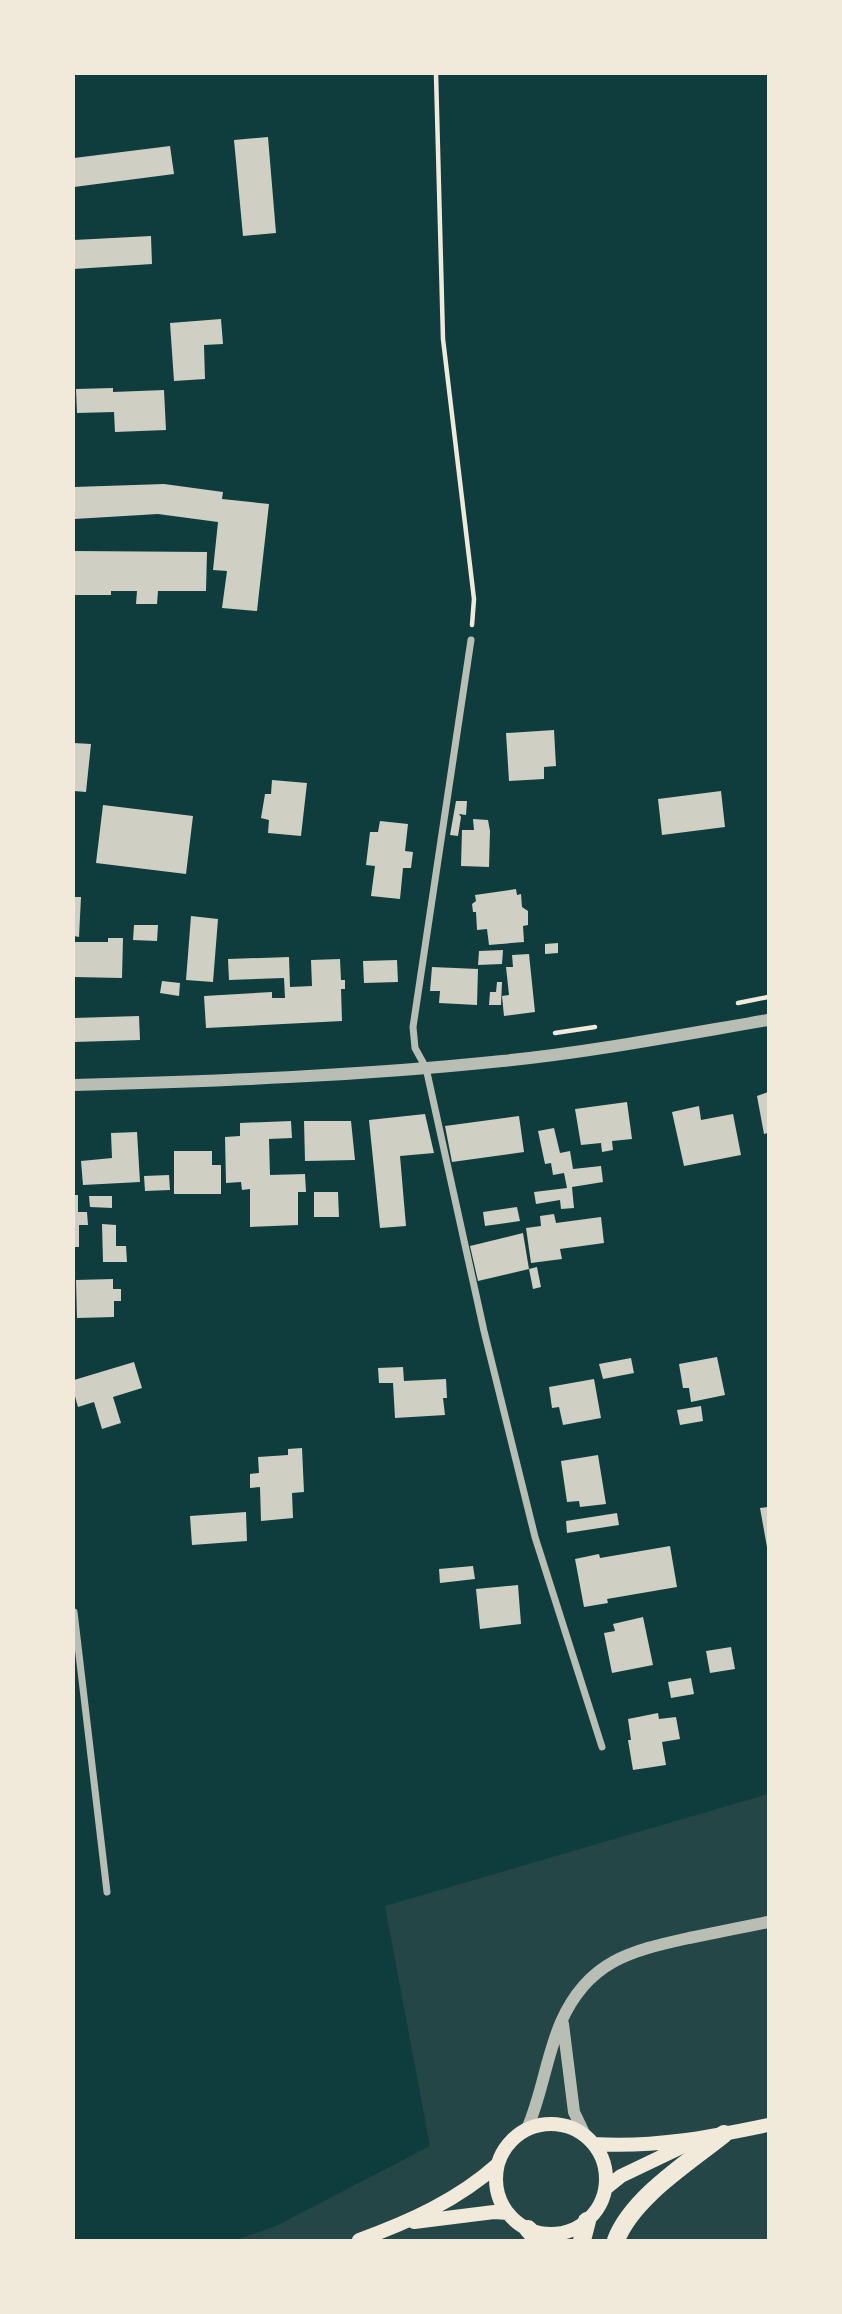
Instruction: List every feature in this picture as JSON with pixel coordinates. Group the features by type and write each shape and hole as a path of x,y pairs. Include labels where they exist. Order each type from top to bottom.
{"main road":[{"path":"546,2124 573,2128 589,2140 602,2156 606,2169 606,2188 600,2206 587,2221 571,2231 553,2234 535,2232 533,2235 508,2213 499,2198 496,2181 498,2164 505,2148 527,2129 546,2124"},
{"path":"589,2140 617,2146 698,2140 768,2125"},
{"path":"616,2241 622,2226 638,2203 724,2134"},
{"path":"606,2188 621,2175 698,2140"},
{"path":"359,2241 406,2223 477,2182 498,2164"},
{"path":"406,2223 494,2212 508,2213"},
{"path":"582,2241 587,2221"}],"street":[{"path":"471,640 413,1027 415,1048 426,1068 484,1331 535,1537 602,1746"},
{"path":"74,1085 298,1078 426,1068 543,1055 768,1020"},
{"path":"74,1612 107,1892"},
{"path":"527,2129 535,2112 547,2058 562,2020 580,1988 606,1965 640,1949 768,1922"},
{"path":"562,2020 574,2112 589,2140"}],"path":[{"path":"436,74 443,339 474,599 471,640"},
{"path":"732,1004 768,997"},
{"path":"545,1034 600,1026"}],"shaded area":[{"path":"768,1794 768,2240 236,2240 276,2226 430,2146 385,1906"}],"building":[{"path":"268,137 276,233 243,236 234,140"},
{"path":"170,146 174,174 74,187 74,158"},
{"path":"151,236 152,264 74,269 74,240"},
{"path":"221,319 223,344 204,345 205,379 174,381 170,323"},
{"path":"113,388 113,392 164,390 166,430 115,432 114,412 77,413 76,389"},
{"path":"164,484 223,492 222,499 269,504 257,611 222,608 227,571 213,570 218,522 158,514 74,519 74,487"},
{"path":"74,551 207,552 206,591 158,591 157,604 136,604 137,591 111,591 111,595 74,595"},
{"path":"554,730 556,766 544,767 544,779 509,781 506,733"},
{"path":"74,743 91,744 86,792 74,791"},
{"path":"272,780 307,783 301,836 268,833 269,820 261,818 265,794 271,794"},
{"path":"721,791 725,827 662,835 658,799"},
{"path":"456,801 467,801 466,815 459,814 461,817 458,836 450,835"},
{"path":"103,805 193,816 186,874 96,863"},
{"path":"473,819 488,820 489,867 461,866 462,830 474,830"},
{"path":"380,821 408,824 405,851 413,852 411,868 403,868 400,899 371,896 375,866 366,865 370,832 378,832"},
{"path":"516,889 517,895 521,894 522,907 528,911 528,925 523,926 524,942 489,945 487,929 477,930 476,912 473,912 472,904 476,901 475,895"},
{"path":"74,897 81,897 79,937 74,936"},
{"path":"191,916 218,919 213,982 186,980"},
{"path":"134,925 158,925 157,941 133,940"},
{"path":"108,938 123,938 122,978 74,977 75,942 108,942"},
{"path":"558,943 558,953 545,954 545,944"},
{"path":"503,950 502,964 478,965 479,951"},
{"path":"529,954 535,1012 504,1016 502,996 509,995 506,967 513,967 512,955"},
{"path":"289,957 290,987 312,986 311,960 340,959 341,980 345,980 345,989 341,989 342,1021 206,1028 204,996 272,992 272,998 285,998 284,978 229,980 228,959"},
{"path":"397,960 398,982 364,983 363,961"},
{"path":"432,967 478,969 477,1005 439,1003 440,991 430,991"},
{"path":"162,981 180,983 179,996 160,993"},
{"path":"497,982 502,982 501,1005 489,1005 490,992 496,992"},
{"path":"139,1016 140,1040 74,1042 74,1018"},
{"path":"768,1092 768,1133 764,1134 757,1096"},
{"path":"627,1102 632,1139 612,1141 613,1150 602,1152 601,1143 581,1145 575,1109"},
{"path":"699,1106 701,1120 733,1114 741,1155 684,1166 672,1112"},
{"path":"425,1114 434,1153 400,1156 406,1226 380,1228 369,1120"},
{"path":"519,1116 524,1152 452,1162 445,1126"},
{"path":"291,1121 292,1138 269,1139 270,1175 305,1174 306,1192 298,1192 298,1225 250,1227 250,1189 242,1190 241,1182 226,1183 225,1137 240,1136 240,1123"},
{"path":"304,1121 351,1121 355,1160 305,1161"},
{"path":"554,1128 560,1153 570,1151 573,1169 601,1166 603,1182 572,1187 574,1208 561,1209 560,1200 536,1204 534,1192 567,1188 564,1173 553,1175 551,1163 545,1164 538,1131"},
{"path":"137,1132 140,1182 83,1185 81,1161 112,1158 111,1133"},
{"path":"174,1151 212,1151 212,1165 221,1165 221,1194 174,1194"},
{"path":"169,1175 170,1190 145,1191 144,1176"},
{"path":"314,1192 338,1192 339,1217 314,1217"},
{"path":"74,1195 78,1195 78,1212 87,1212 88,1225 79,1225 79,1247 74,1247"},
{"path":"89,1196 112,1196 112,1208 90,1207"},
{"path":"517,1207 520,1221 485,1226 483,1212"},
{"path":"554,1214 556,1223 601,1217 604,1243 560,1249 562,1259 531,1263 526,1228 541,1226 540,1216"},
{"path":"102,1224 116,1225 116,1246 126,1246 127,1262 103,1262"},
{"path":"523,1233 529,1269 478,1281 470,1246"},
{"path":"537,1267 541,1287 533,1289 529,1269"},
{"path":"113,1279 113,1289 121,1289 121,1301 114,1301 114,1317 77,1318 76,1280"},
{"path":"717,1357 725,1395 691,1402 689,1388 683,1388 679,1364"},
{"path":"631,1358 634,1373 603,1379 599,1364"},
{"path":"134,1362 142,1388 113,1397 121,1423 102,1429 94,1402 78,1407 74,1380"},
{"path":"403,1367 404,1381 446,1379 447,1398 443,1398 445,1415 395,1418 393,1383 379,1383 378,1368"},
{"path":"594,1379 601,1418 563,1425 559,1407 552,1408 549,1387"},
{"path":"701,1406 703,1421 680,1425 677,1410"},
{"path":"302,1448 304,1492 292,1493 293,1518 261,1521 260,1487 250,1488 250,1474 259,1473 258,1457 288,1455 288,1449"},
{"path":"598,1455 606,1504 580,1507 579,1501 567,1502 561,1461"},
{"path":"768,1507 768,1547 767,1547 760,1508"},
{"path":"246,1512 247,1541 192,1545 190,1516"},
{"path":"617,1513 619,1525 567,1533 566,1521"},
{"path":"670,1546 677,1587 607,1599 608,1603 584,1607 575,1559 599,1554 600,1558"},
{"path":"473,1566 475,1579 440,1583 439,1569"},
{"path":"518,1585 521,1624 480,1629 476,1589"},
{"path":"643,1617 653,1665 612,1673 604,1633 615,1631 613,1624"},
{"path":"731,1647 735,1669 710,1673 706,1651"},
{"path":"691,1678 694,1694 671,1698 668,1682"},
{"path":"658,1713 659,1719 676,1717 680,1739 662,1742 666,1765 633,1770 628,1719"}]}
